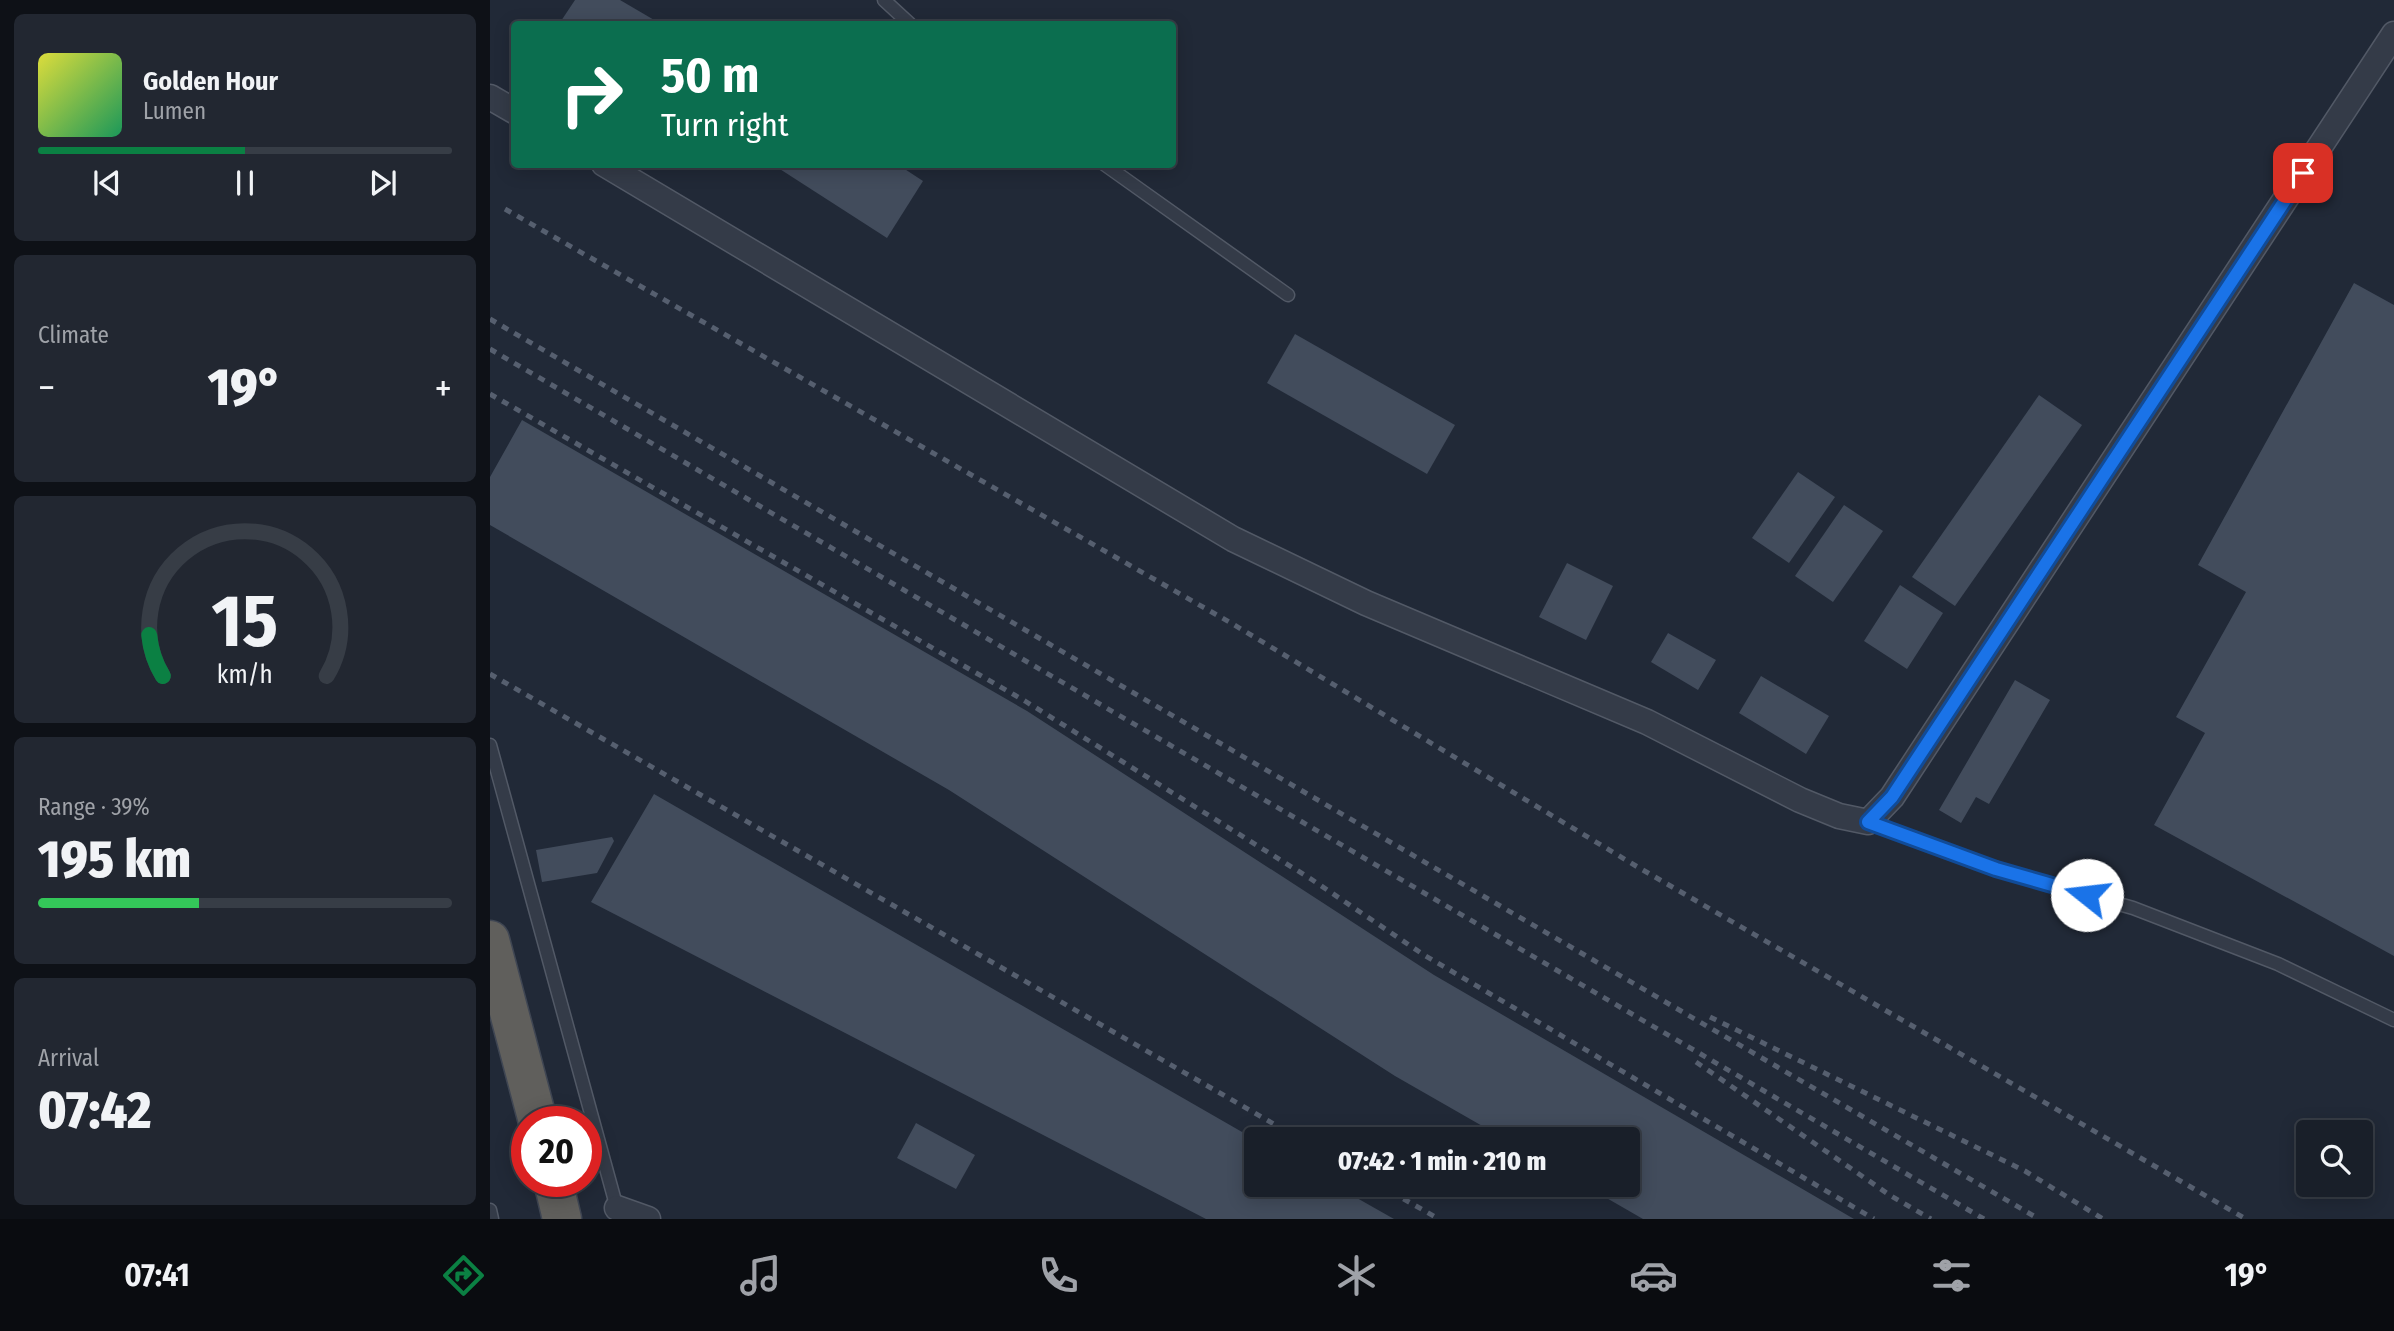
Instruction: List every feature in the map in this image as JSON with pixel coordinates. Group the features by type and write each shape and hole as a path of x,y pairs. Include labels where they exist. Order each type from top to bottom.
{"highway":[{"path":"490,940 534,1106"},
{"path":"557,1197 562,1219"}],"street":[{"path":"611,168 1233,539 1366,603 1647,722 1800,800 1839,816 1868,822 1892,797 2394,34"},
{"path":"490,97 511,109"},
{"path":"618,1213 648,1219"}],"lane":[{"path":"884,0 907,21"},
{"path":"1110,168 1287,295"},
{"path":"490,745 618,1213"},
{"path":"1868,822 1996,869 2133,908 2278,964 2394,1020"},
{"path":"490,1210 492,1219"}],"building":[{"path":"575,0 620,0 656,21 561,21"},
{"path":"778,168 903,168 923,181 887,238"},
{"path":"2354,283 2394,305 2394,956 2154,825 2205,733 2176,717 2246,592 2198,565"},
{"path":"1295,334 1455,425 1427,474 1267,383"},
{"path":"2039,395 2082,425 1955,606 1912,577"},
{"path":"522,420 1027,711 1434,975 1854,1219 1643,1219 1605,1197 1640,1197 1640,1127 1484,1127 1395,1076 949,790 490,525 490,477"},
{"path":"1798,472 1835,497 1789,563 1752,538"},
{"path":"1844,505 1883,531 1833,602 1795,576"},
{"path":"1567,563 1613,586 1586,640 1539,617"},
{"path":"1900,585 1943,613 1907,669 1864,641"},
{"path":"1668,633 1716,660 1698,690 1651,662"},
{"path":"1761,676 1829,716 1806,754 1739,713"},
{"path":"2015,680 2050,700 1989,804 1976,797 1961,823 1939,810"},
{"path":"654,794 1244,1133 1244,1197 1355,1197 1394,1219 1206,1219 591,902"},
{"path":"612,837 614,841 597,873 542,882 536,850"},
{"path":"916,1123 975,1155 956,1189 897,1158"}],"railway":[{"path":"505,209 1231,623 1636,866 2246,1219"},
{"path":"490,319 2039,1219"},
{"path":"490,349 1984,1219"},
{"path":"490,394 1025,701 1311,879 1424,955 1874,1219"},
{"path":"490,674 1279,1127"},
{"path":"1710,1017 2025,1171 2103,1219"},
{"path":"1696,1062 1891,1196 1931,1219"},
{"path":"1400,1197 1439,1219"}],"route":[{"path":"2087,895 1996,869 1868,822 1892,797 2303,173"}]}
